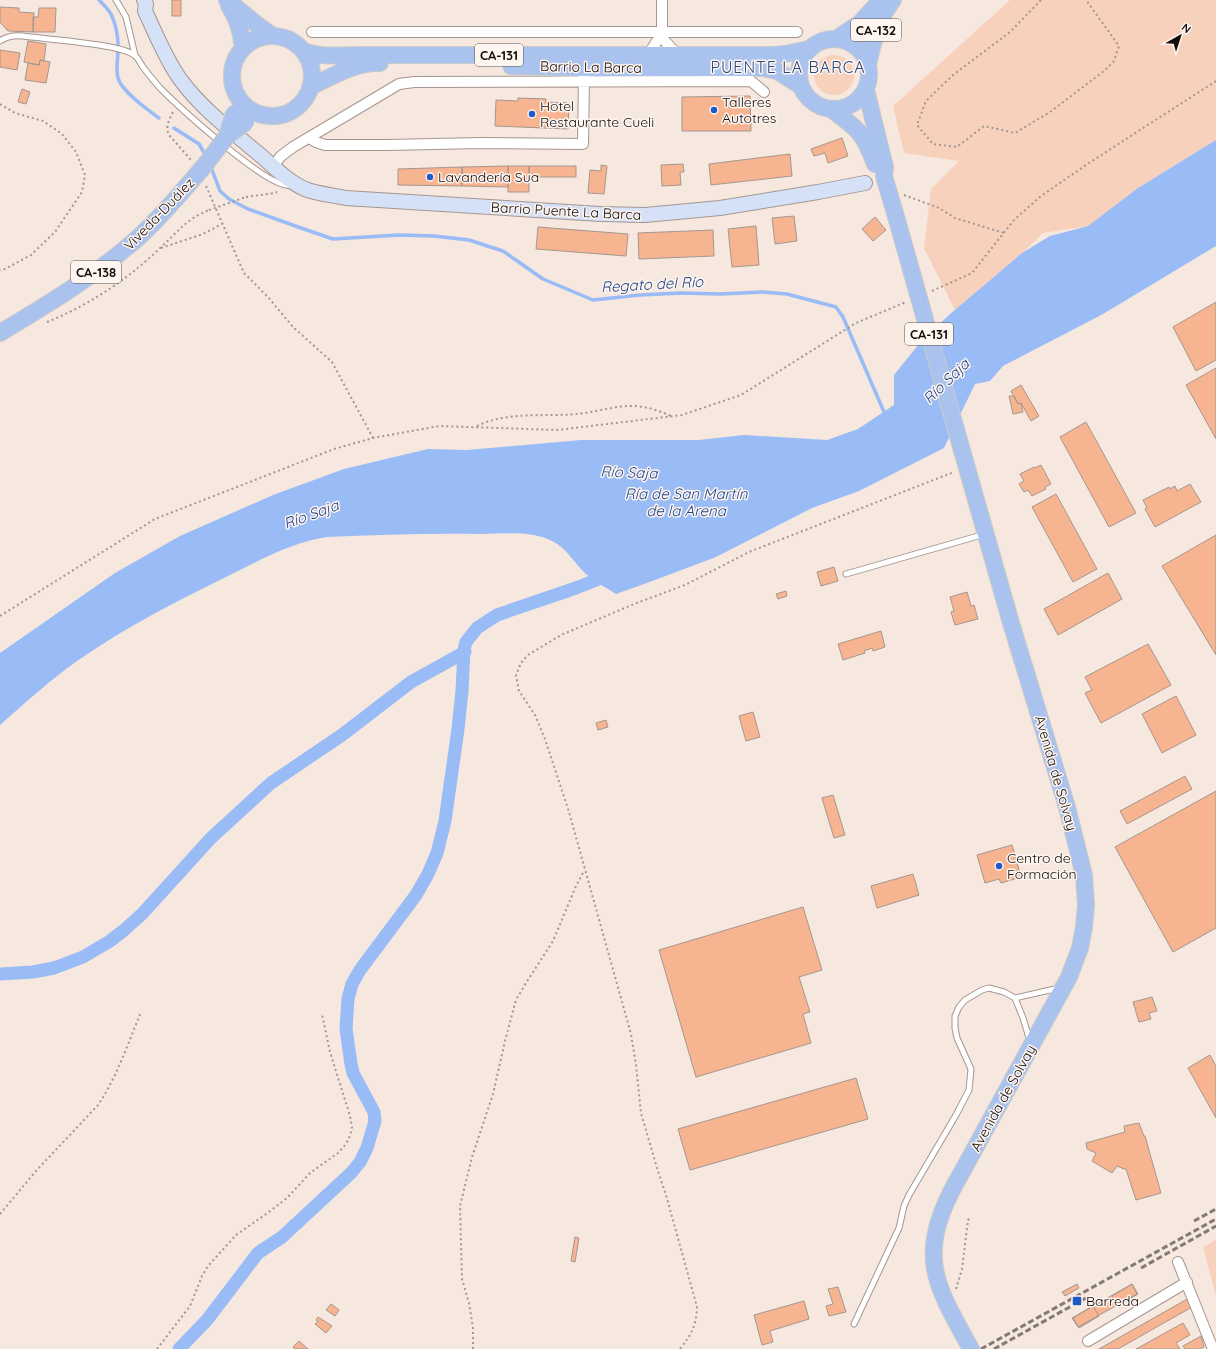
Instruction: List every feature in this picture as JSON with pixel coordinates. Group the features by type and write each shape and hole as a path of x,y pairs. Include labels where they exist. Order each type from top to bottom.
{"main road":[{"path":"224,0 236,17 241,30 243,47"},
{"path":"227,0 273,36"},
{"name":"CA-132","path":"836,39 860,23 881,0"},
{"name":"CA-132","path":"868,64 878,26 883,14 893,0"},
{"path":"267,36 273,36 281,37 293,42 303,51 309,62 312,75 310,87 304,99 295,108 284,114 271,116 246,116 247,107 238,97 233,85 232,71 235,58 243,47 254,40 267,36"},
{"path":"836,39 854,44 863,53 868,64"},
{"name":"CA-131","path":"809,49 821,41 836,39"},
{"path":"801,86 799,69 802,58 809,49"},
{"name":"Barrio La Barca","path":"303,51 316,55 327,56 361,54 654,52 678,55 774,55 809,49"},
{"path":"584,75 586,65 592,62 633,62 644,60 654,52 666,62 714,62 721,63 730,68"},
{"name":"Barrio La Barca","path":"310,87 341,72 359,66 376,63 584,75 730,68 768,68 777,71 801,86"},
{"name":"CA-131","path":"868,64 870,75 866,90 885,167 886,182"},
{"name":"CA-131","path":"801,86 803,92 812,102 824,108 831,109 852,124 863,135 877,169 886,182"},
{"path":"831,109 838,109 851,105 862,96 866,90"},
{"name":"Viveda-Duález","path":"0,333 68,292 127,248 148,228 180,194 246,116 238,97"},
{"name":"Avenida de Solvay","path":"886,182 961,448 1067,808 1084,875 1086,906 1082,936 1076,958 1064,987 952,1190 939,1220 933,1248 934,1264 939,1288 971,1349"}],"street":[{"path":"662,0 662,35 678,55"},
{"name":"Barrio Puente La Barca","path":"142,4 172,66 188,89 220,121 273,166 291,185 306,190 346,198 600,214 645,215 720,208 865,183"},
{"path":"312,32 662,35 797,32"},
{"name":"Barrio La Barca","path":"654,52 657,40 662,35"},
{"path":"309,138 325,145 481,143 583,144 584,75"},
{"path":"273,166 285,153 399,84 414,82 584,75 751,81 764,92"},
{"path":"1178,1262 1213,1349"},
{"path":"1088,1341 1187,1282"}],"lane":[{"path":"116,0 126,17 135,55 142,66 177,105 220,142 260,172 273,180 291,185"},
{"path":"0,41 6,38 18,36 108,47 123,50 135,55"},
{"path":"846,574 986,534"},
{"path":"1015,998 1064,987"},
{"path":"854,1324 899,1228 904,1206 909,1195 969,1090 972,1069 957,1038 955,1028 955,1016 959,1007 974,993 989,988 1004,992 1015,998 1032,1046"}],"path":[{"path":"1041,0 1010,32 953,75 926,100 917,125 932,144 956,147 984,126 1015,133 1050,112 1104,71 1114,61 1119,46 1086,0"},
{"path":"928,293 972,272 1014,220 1041,196 1095,159 1216,81"},
{"path":"0,104 15,113 42,121 62,134 76,152 85,175 82,192 55,232 31,255 5,269 0,270"},
{"path":"177,105 167,126 167,131 194,164"},
{"path":"886,182 939,208 955,218 1004,233"},
{"path":"206,185 244,274 268,297 293,327 332,362 374,438"},
{"path":"43,324 105,292 160,249 182,226 197,215 246,197 275,193 291,185"},
{"path":"160,249 203,234 222,224"},
{"path":"0,616 155,519 334,449 374,438 439,426 557,430 682,415 741,395 856,323 906,302"},
{"path":"476,427 489,421 512,417 576,414 635,406 656,410 672,416"},
{"path":"680,1349 690,1336 696,1322 696,1307 666,1195 656,1168 641,1113 637,1071 631,1034 568,812 545,739 535,715 519,691 516,675 521,663 528,655 561,635 634,604 685,585 749,552 896,494 967,468"},
{"path":"473,1349 473,1328 462,1279 460,1206 472,1157 493,1094 516,1000 553,941 576,886 584,871"},
{"path":"0,1214 36,1171 68,1138 102,1099 113,1078 140,1012"},
{"path":"157,1349 190,1306 202,1276 208,1266 236,1235 287,1198 310,1173 338,1153 346,1144 350,1136 352,1127 350,1116 330,1052 322,1014"},
{"path":"948,1307 958,1284 962,1269 968,1220 972,1218"}],"shaded area":[{"path":"1010,0 1216,0 1216,140 1138,188 1088,226 1043,233 1022,253 955,310 924,248 931,189 959,161 904,153 893,106"},
{"path":"838,55 845,58 851,64 854,75 853,83 845,92 838,95 830,95 823,92 815,83 814,71 817,64 826,56"},
{"path":"1216,1240 1216,1296 1203,1247"}],"water":[{"path":"1216,140 1216,246 1103,314 1003,366 990,381 975,384 944,448 859,491 812,508 716,557 616,594 586,574 559,545 545,538 527,534 422,534 327,537 314,539 289,547 264,558 189,595 132,626 67,668 0,725 0,653 115,573 180,536 273,495 344,469 428,449 467,450 581,440 699,440 744,435 827,440 858,429 894,405 894,375 919,344 949,315 1022,253 1050,236 1088,226 1138,188"}],"building":[{"path":"172,0 181,0 181,16 172,16"},
{"path":"0,7 19,8 19,12 34,13 33,32 8,31 0,22"},
{"path":"39,8 56,8 55,32 33,32 33,17 38,17"},
{"path":"28,41 46,44 44,61 40,60 39,65 24,62"},
{"path":"0,50 20,53 17,70 0,67"},
{"path":"40,60 50,62 46,83 25,80 28,63 39,65"},
{"path":"22,89 30,92 26,104 18,102"},
{"path":"750,96 751,131 682,131 682,97"},
{"name":"Hotel Restaurante Cueli","path":"518,98 546,99 546,102 569,103 568,129 495,126 496,100 518,101"},
{"path":"842,138 848,156 828,163 825,153 814,156 811,149"},
{"path":"790,154 792,176 711,185 709,164"},
{"path":"683,164 684,172 680,172 681,185 662,186 661,165"},
{"path":"601,165 607,166 604,194 588,193 590,170 601,171"},
{"path":"508,166 508,187 462,186 462,167"},
{"path":"508,166 529,166 529,192 508,192"},
{"path":"529,166 576,166 576,177 529,177"},
{"name":"Lavandería Sua","path":"462,167 462,186 398,185 398,169"},
{"path":"794,216 797,241 775,244 772,218"},
{"path":"875,217 886,230 873,241 862,229"},
{"path":"756,226 759,265 732,267 728,229"},
{"path":"538,227 628,234 626,256 536,249"},
{"path":"713,230 714,256 639,259 638,233"},
{"path":"1216,302 1216,360 1196,371 1173,327"},
{"path":"1216,368 1216,439 1186,385"},
{"path":"1021,385 1039,416 1031,421 1021,403 1018,404 1011,391"},
{"path":"1009,396 1014,396 1018,404 1021,403 1023,412 1013,414"},
{"path":"1086,422 1136,513 1109,527 1060,437"},
{"path":"1041,465 1051,484 1045,487 1046,489 1032,496 1028,490 1024,492 1019,484 1024,481 1020,474"},
{"path":"1190,484 1201,502 1155,527 1145,509 1147,508 1143,500 1169,487 1170,489 1175,486 1177,491"},
{"path":"1056,494 1097,569 1073,582 1032,507"},
{"path":"1216,535 1216,655 1162,566"},
{"path":"834,567 838,581 821,586 817,572"},
{"path":"1108,573 1122,599 1058,635 1044,609"},
{"path":"786,591 787,596 778,599 776,594"},
{"path":"967,592 971,606 974,605 978,619 955,625 951,612 954,611 950,597"},
{"path":"881,631 885,647 873,651 872,648 864,651 865,653 843,660 838,644"},
{"path":"1148,644 1171,685 1101,723 1085,693 1092,690 1085,677"},
{"path":"1176,696 1196,735 1162,753 1142,714"},
{"path":"753,712 760,737 746,741 739,716"},
{"path":"606,720 608,727 598,730 596,723"},
{"path":"1185,776 1192,789 1127,824 1120,811"},
{"path":"1216,791 1216,928 1173,952 1115,847"},
{"path":"833,795 845,835 834,838 822,798"},
{"name":"Centro de Formación","path":"1012,845 1021,877 1001,883 999,879 985,883 977,855"},
{"path":"913,874 919,895 877,908 871,886"},
{"path":"803,907 822,970 799,977 810,1012 803,1014 811,1043 696,1077 659,950"},
{"path":"1152,997 1157,1011 1149,1013 1151,1019 1139,1022 1133,1002"},
{"path":"1210,1055 1216,1066 1216,1118 1188,1068"},
{"path":"856,1078 868,1119 690,1170 678,1129"},
{"path":"1139,1123 1145,1136 1161,1193 1136,1200 1126,1169 1117,1166 1112,1173 1092,1161 1096,1153 1087,1149 1086,1143 1125,1132 1124,1126"},
{"path":"575,1237 579,1238 575,1262 571,1261"},
{"path":"1077,1284 1079,1288 1065,1296 1062,1292"},
{"path":"1132,1284 1138,1294 1118,1306 1112,1296"},
{"path":"1132,1284 1137,1294 1078,1327 1072,1318"},
{"path":"838,1287 846,1312 829,1316 826,1306 833,1304 828,1289"},
{"path":"1189,1298 1192,1307 1118,1349 1099,1349"},
{"path":"804,1301 809,1319 770,1331 773,1342 762,1345 754,1315"},
{"path":"331,1304 339,1310 335,1316 326,1310"},
{"path":"1093,1306 1099,1316 1079,1328 1073,1318"},
{"path":"318,1317 332,1326 326,1333 315,1324 318,1321 316,1320"},
{"path":"1183,1323 1190,1335 1176,1343 1180,1349 1136,1349"},
{"path":"1201,1336 1204,1347 1200,1349 1185,1349 1183,1346"},
{"path":"299,1341 308,1349 295,1349 293,1347"}],"waterway":[{"name":"Regato del Río","path":"99,0 107,8 114,21 118,48 117,74 120,83 130,95 159,118"},
{"name":"Regato del Río","path":"174,128 199,144 206,156"},
{"name":"Regato del Río","path":"211,167 220,191 229,199 248,209 301,228 333,239 399,235 434,236 469,240 503,251 543,279 593,300 640,295 681,293 720,294 763,292 787,294 836,307 843,317 884,412 887,415"},
{"path":"179,1349 207,1320 258,1253 282,1237 351,1173 360,1162 367,1148 375,1121 374,1112 353,1073 346,1029 348,999 352,984 360,970 416,895 428,874 437,853 445,821 458,729 464,650 466,642 477,628 497,615 576,588 611,574"},
{"path":"0,974 33,972 54,968 83,957 110,941 142,914 211,838 271,783 342,735 411,682 465,652"}],"railway":[{"path":"1194,1221 1216,1209"},
{"path":"981,1349 1216,1219"},
{"path":"1141,1268 1216,1226"},
{"path":"994,1349 1086,1298"}],"place":[{"name":"Talleres Autotres","path":"714,110"},
{"name":"Hotel Restaurante Cueli","path":"532,114"},
{"name":"Lavandería Sua","path":"430,177"},
{"name":"Centro de Formación","path":"999,866"},
{"name":"Barreda","path":"1077,1301"}],"district":[{"name":"PUENTE LA BARCA","path":"788,67"}],"water label":[{"name":"Río Saja","path":"946,381"},
{"name":"Río Saja","path":"629,472"},
{"name":"Ría de San Martín de la Arena","path":"686,502"},
{"name":"Río Saja","path":"311,514"}]}
